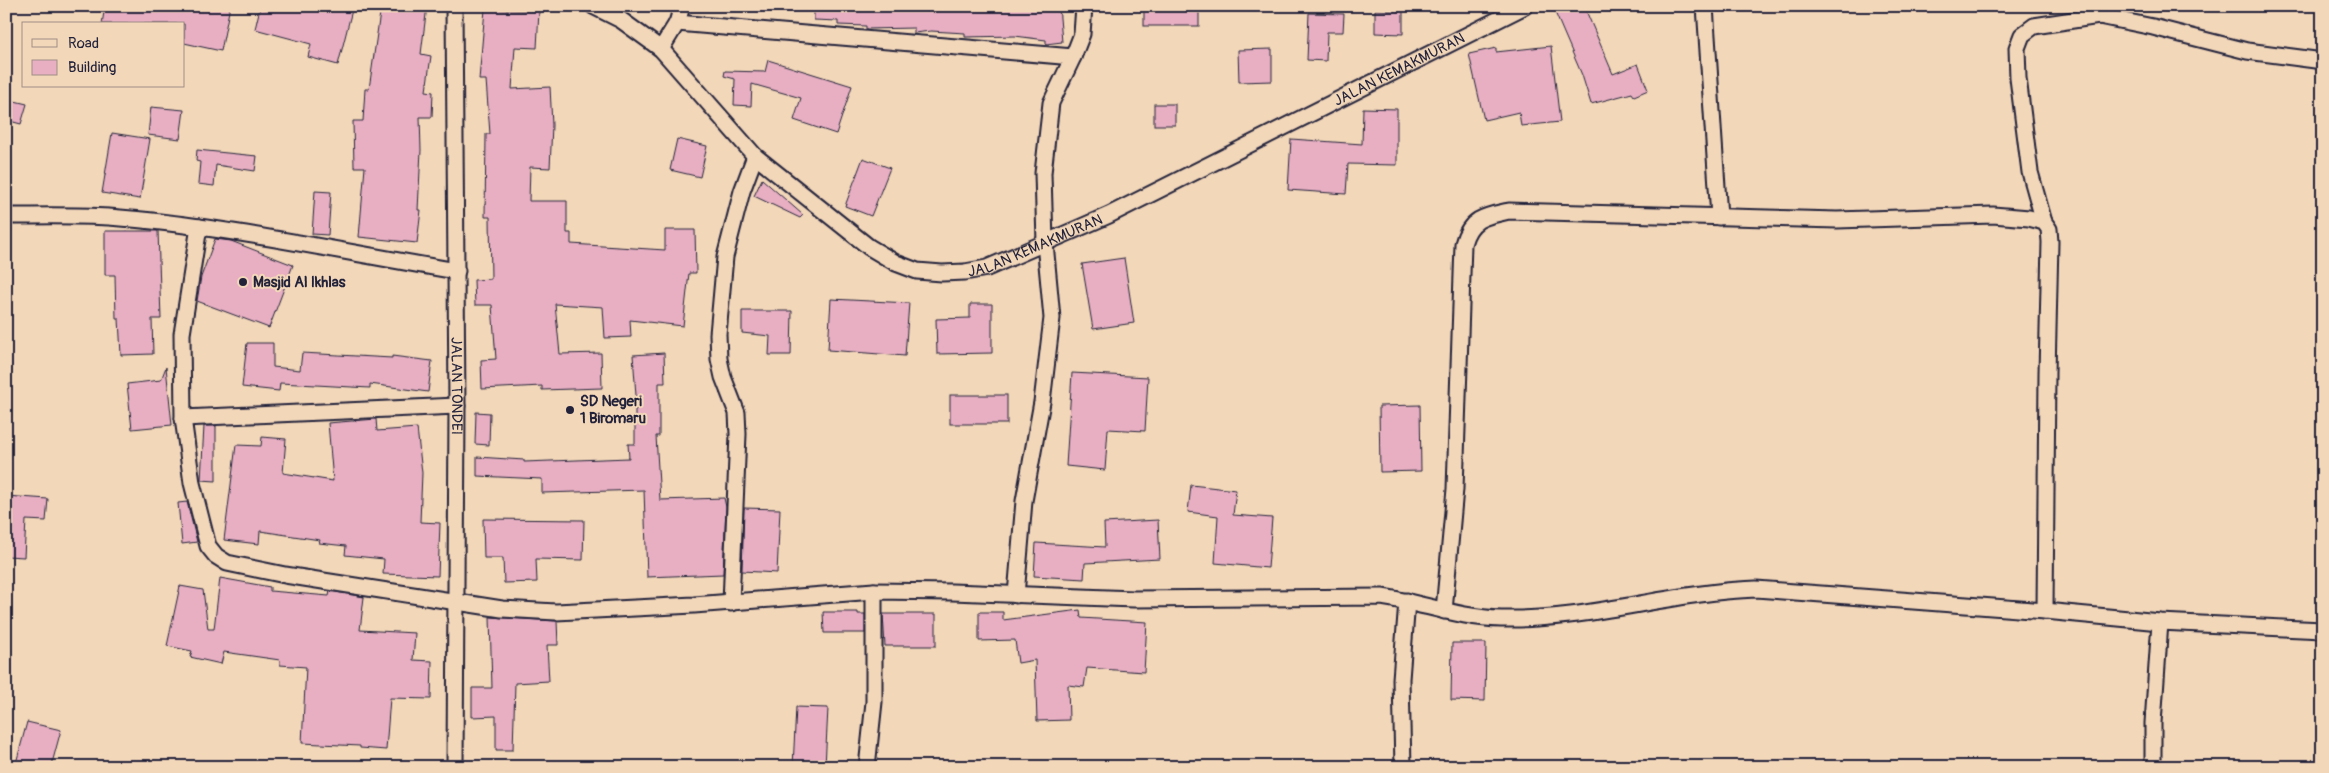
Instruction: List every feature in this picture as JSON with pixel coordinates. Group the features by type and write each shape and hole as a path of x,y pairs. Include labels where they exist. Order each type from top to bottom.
{"street":[{"name":"JALAN TONDEI","path":"454,6 457,271 455,767"},
{"name":"JALAN KEMAKMURAN","path":"593,6 621,20 661,49 754,156 869,247 896,263 917,271 957,272 987,268 1109,215 1525,6"},
{"path":"661,49 677,23 682,6"},
{"path":"1016,595 1024,501 1042,402 1052,318 1045,243 1043,173 1051,104 1082,34 1084,6"},
{"path":"1705,6 1719,216"},
{"path":"2045,611 2046,373 2050,242 2049,229 2044,222 2030,172 2018,78 2018,48 2022,35 2034,26 2100,11 2153,27 2247,51 2323,61"},
{"path":"677,23 1073,57"},
{"path":"731,603 738,434 737,413 723,377 719,359 718,334 724,257 742,191 754,156"},
{"path":"1444,611 1455,489 1462,264 1466,232 1474,222 1488,215 1509,211 1837,220 1993,215 2029,218 2044,222"},
{"path":"6,216 107,217 199,227 457,271"},
{"path":"199,227 182,334 183,418 192,483 200,518 208,546 216,556 227,563 285,575 502,609 556,612 731,603 874,591 1220,600 1343,596 1382,597 1480,618 1527,619 1592,612 1726,590 1756,589 2045,611 2160,622 2323,630"},
{"path":"183,418 457,406"},
{"path":"866,767 874,702 874,591"},
{"path":"1403,767 1401,679 1407,601"},
{"path":"2153,767 2153,723 2160,622"}],"building":[{"path":"105,6 230,6 221,51 185,43 185,22 102,22"},
{"path":"270,6 353,6 338,65 308,57 311,44 255,29 260,8 269,10"},
{"path":"381,6 427,6 421,54 431,56 426,91 433,92 432,117 420,117 421,150 418,210 421,210 417,243 359,237 365,167 354,167 353,121 363,121 365,89 369,89"},
{"path":"814,6 1059,6 1062,42 1046,44 1046,40 1015,36 965,37 965,33 931,31 914,33 914,28 866,29 866,26 838,25 838,21 814,20"},
{"path":"1144,6 1199,6 1199,26 1144,26"},
{"path":"1562,6 1584,6 1613,74 1638,64 1648,90 1634,96 1632,93 1591,104 1582,75 1554,10"},
{"path":"485,9 539,11 537,48 515,47 512,89 550,87 552,125 550,168 530,167 529,201 567,201 567,233 571,233 571,244 665,250 665,230 695,230 696,273 689,273 683,326 630,320 631,337 605,338 603,307 555,304 560,354 601,353 602,388 542,390 542,386 482,389 481,360 496,359 492,305 475,305 474,280 491,279 490,217 485,217 486,134 490,134 486,80 479,80"},
{"path":"1375,10 1403,11 1403,34 1375,33"},
{"path":"1309,13 1344,14 1343,32 1327,32 1326,61 1307,60"},
{"path":"1551,46 1560,122 1521,126 1519,112 1484,120 1469,54 1496,48 1496,52"},
{"path":"1272,49 1272,81 1239,82 1238,50"},
{"path":"768,60 852,86 836,134 794,120 801,98 752,84 751,106 734,105 735,79 724,76 725,71 765,72"},
{"path":"6,99 27,104 21,124 6,120"},
{"path":"1154,104 1175,104 1175,125 1154,125"},
{"path":"151,107 184,110 180,139 148,135"},
{"path":"1363,108 1397,109 1397,165 1348,164 1346,194 1288,190 1291,139 1362,144"},
{"path":"112,133 150,139 140,199 102,193"},
{"path":"677,139 707,146 700,177 670,170"},
{"path":"197,150 257,156 255,171 216,165 214,186 198,184 200,162 196,161"},
{"path":"863,158 890,168 871,216 845,206"},
{"path":"762,179 803,215 800,218 754,196"},
{"path":"315,191 331,192 328,235 312,234"},
{"path":"105,231 158,231 161,319 152,319 153,354 121,355 119,319 116,319 115,275 105,275"},
{"name":"Masjid Al Ikhlas","path":"215,239 231,241 293,265 269,328 197,301 201,277"},
{"path":"1124,258 1134,323 1093,329 1082,264"},
{"path":"831,299 909,303 905,356 828,350"},
{"path":"970,304 992,304 992,353 937,354 936,319 970,318"},
{"path":"742,311 792,311 791,355 769,355 770,336 742,333"},
{"path":"247,343 273,343 273,367 300,370 302,353 392,358 392,356 432,361 428,392 370,384 370,388 280,383 279,391 242,387"},
{"path":"664,353 665,383 659,383 659,436 656,436 660,500 724,498 726,507 723,574 647,577 644,490 542,493 542,479 477,476 477,457 524,460 524,462 629,458 628,444 635,444 635,409 637,409 633,355"},
{"path":"166,367 172,425 132,429 127,384 161,380"},
{"path":"1072,373 1148,377 1145,431 1108,429 1105,470 1066,466"},
{"path":"950,395 1007,395 1007,424 950,424"},
{"path":"1420,405 1421,471 1380,472 1379,406"},
{"path":"476,412 490,413 489,445 475,444"},
{"path":"376,419 377,431 417,428 422,473 420,522 440,523 438,576 383,574 384,559 345,555 346,546 319,543 320,540 260,531 259,544 224,540 236,445 261,446 262,437 286,439 283,473 333,481 328,423"},
{"path":"204,426 216,426 216,481 201,480"},
{"path":"1191,485 1236,490 1233,515 1272,518 1268,568 1215,563 1218,516 1188,512"},
{"path":"6,496 48,499 46,521 26,520 24,557 6,556"},
{"path":"187,502 197,542 182,544 178,503"},
{"path":"744,508 780,509 777,573 742,571"},
{"path":"483,519 584,520 583,560 536,559 537,582 504,583 503,558 484,558"},
{"path":"1158,520 1160,559 1085,563 1084,579 1034,576 1036,543 1105,547 1104,523"},
{"path":"220,578 270,587 270,591 329,596 330,591 364,597 360,630 415,633 413,660 432,661 431,699 390,698 386,750 360,748 360,746 302,743 306,667 280,665 280,660 224,652 221,664 190,657 192,651 167,646 180,586 203,590 208,629 214,629"},
{"path":"1080,610 1081,618 1147,622 1144,672 1087,668 1084,687 1068,685 1069,720 1037,721 1035,660 1018,663 1015,640 979,641 979,612 1003,612 1003,620"},
{"path":"823,612 858,612 858,614 865,614 865,633 824,633"},
{"path":"883,614 936,614 936,646 885,646"},
{"path":"490,617 557,621 558,645 547,645 549,681 515,683 513,750 496,750 496,716 472,717 472,688 492,688"},
{"path":"1452,643 1486,643 1485,701 1451,700"},
{"path":"796,707 828,708 825,767 793,767"},
{"path":"27,722 61,730 51,767 15,767"}],"place":[{"name":"Masjid Al Ikhlas","path":"243,282"},
{"name":"SD Negeri 1 Biromaru","path":"570,410"}]}
